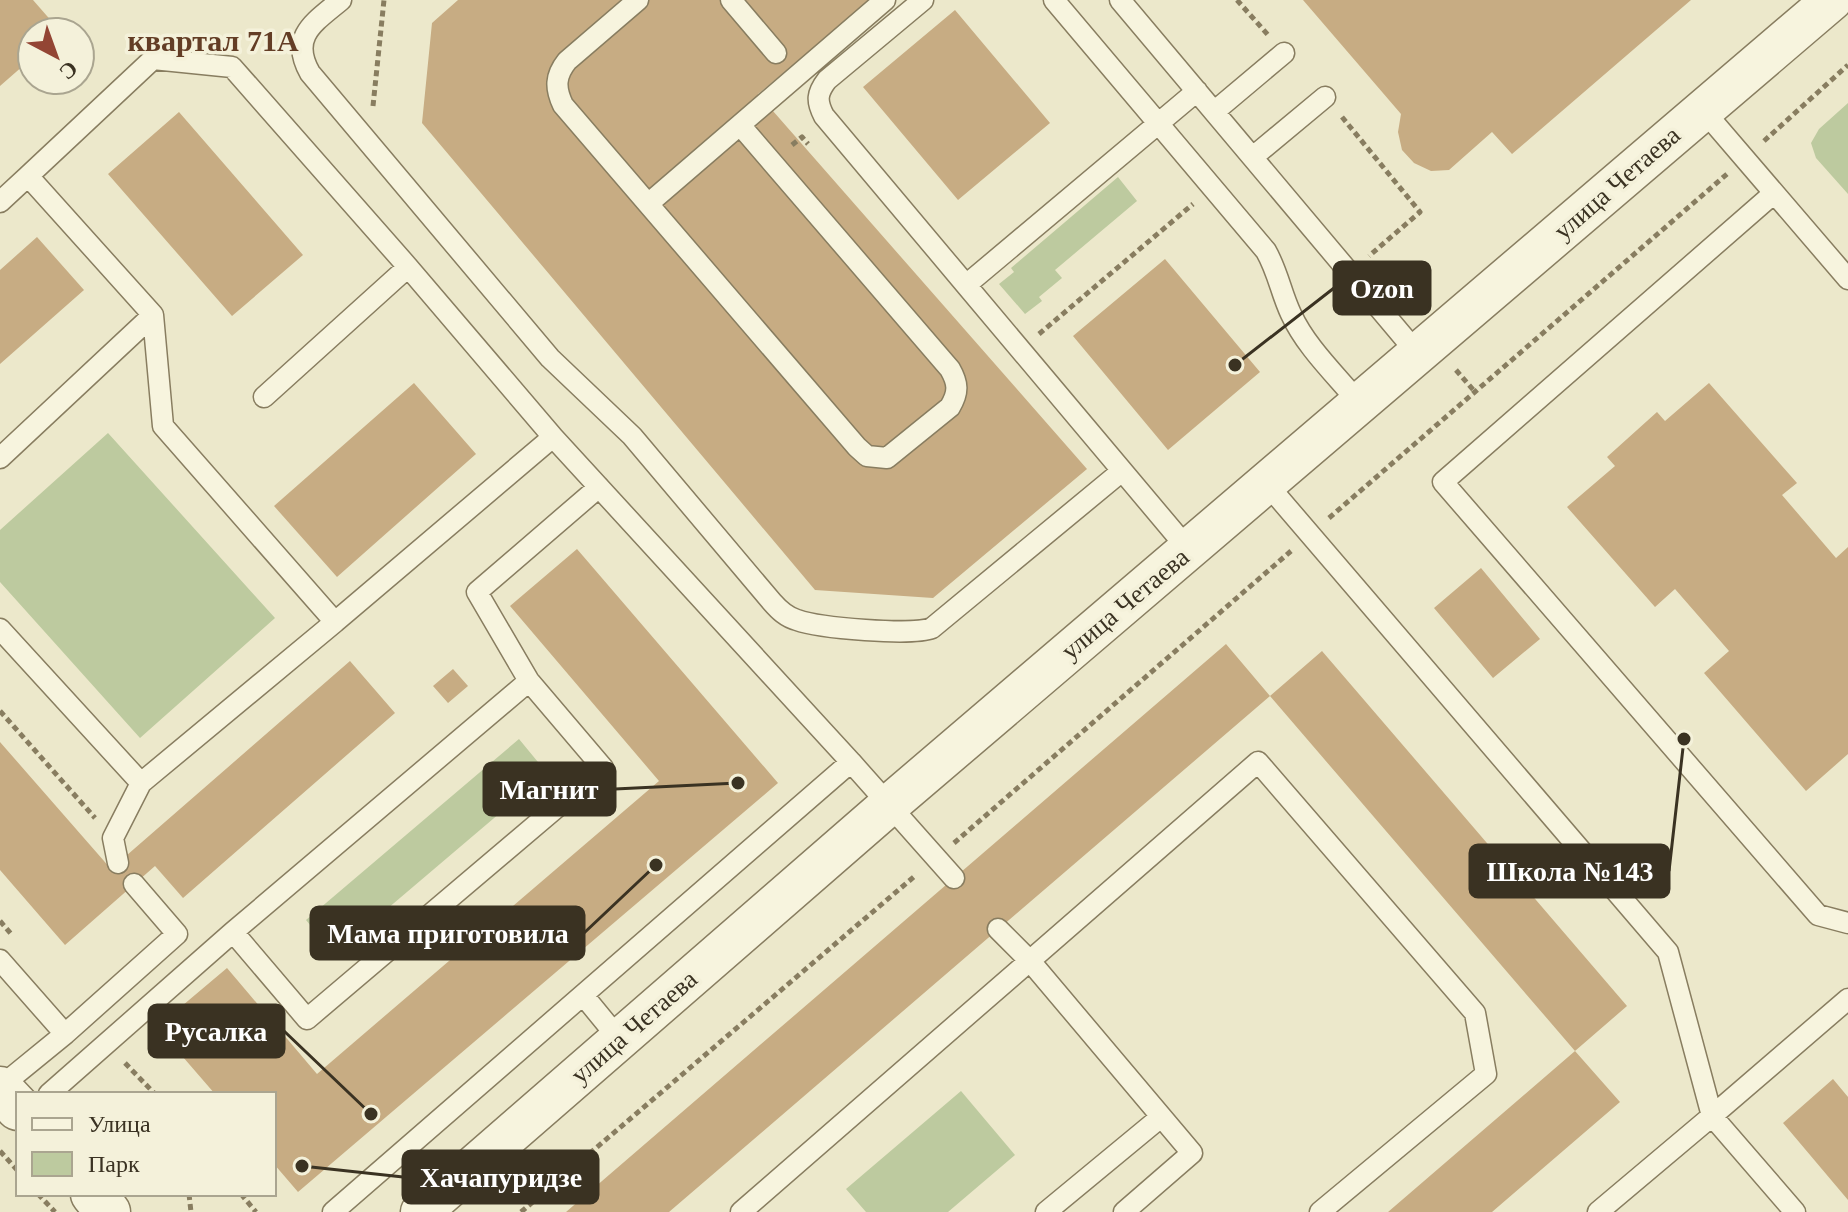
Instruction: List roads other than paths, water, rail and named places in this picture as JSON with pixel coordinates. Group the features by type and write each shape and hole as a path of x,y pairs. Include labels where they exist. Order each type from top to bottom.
{"street":[{"name":"улица Четаева","path":"421,1212 889,805 1703,110 1817,5"},
{"path":"0,1088 16,1106"},
{"path":"95,1196 108,1212"}],"lane":[{"path":"341,0 308,28 303,40 303,61 310,73 550,358 632,436 772,602 795,620 906,632 932,628 1122,471"},
{"path":"638,0 560,70 556,83 563,105 867,456 887,458 950,407 958,390 957,381 950,369 740,125"},
{"path":"731,0 776,53"},
{"path":"648,204 885,0"},
{"path":"923,0 827,80 819,90 817,101 824,116 1188,549"},
{"path":"1054,0 1274,264 1298,328 1359,403"},
{"path":"1120,0 1417,353"},
{"path":"1215,111 1284,53"},
{"path":"0,202 153,59 232,67 553,437 954,878"},
{"path":"966,285 1197,91"},
{"path":"1254,156 1325,97"},
{"path":"1703,110 1848,279"},
{"path":"28,176 153,315 163,426 335,622"},
{"path":"1773,194 1443,482 1818,915 1848,923"},
{"path":"264,397 408,267"},
{"path":"0,458 153,315"},
{"path":"118,863 113,838 141,783 553,437"},
{"path":"1266,483 1668,952 1712,1116 1795,1212"},
{"path":"233,932 307,1019 603,768 529,681 477,592 599,487"},
{"path":"0,629 141,783"},
{"path":"51,1092 233,932 529,681"},
{"path":"333,1212 851,762"},
{"path":"741,1212 1258,762 1475,1013 1486,1074 1320,1212"},
{"path":"0,1088 177,934 134,884"},
{"path":"998,929 1030,961 1192,1153 1124,1212"},
{"path":"0,960 65,1034"},
{"path":"583,995 619,1039"},
{"path":"1598,1212 1848,999"},
{"path":"1046,1212 1161,1117"}],"place":[{"name":"Ozon","path":"1235,365"},
{"name":"Школа №143","path":"1684,739"},
{"name":"Магнит","path":"738,783"},
{"name":"Мама приготовила","path":"656,865"},
{"name":"Русалка","path":"371,1114"},
{"name":"Хачапуридзе","path":"302,1166"}],"district":[{"name":"квартал 71А","path":"213,40"}]}
